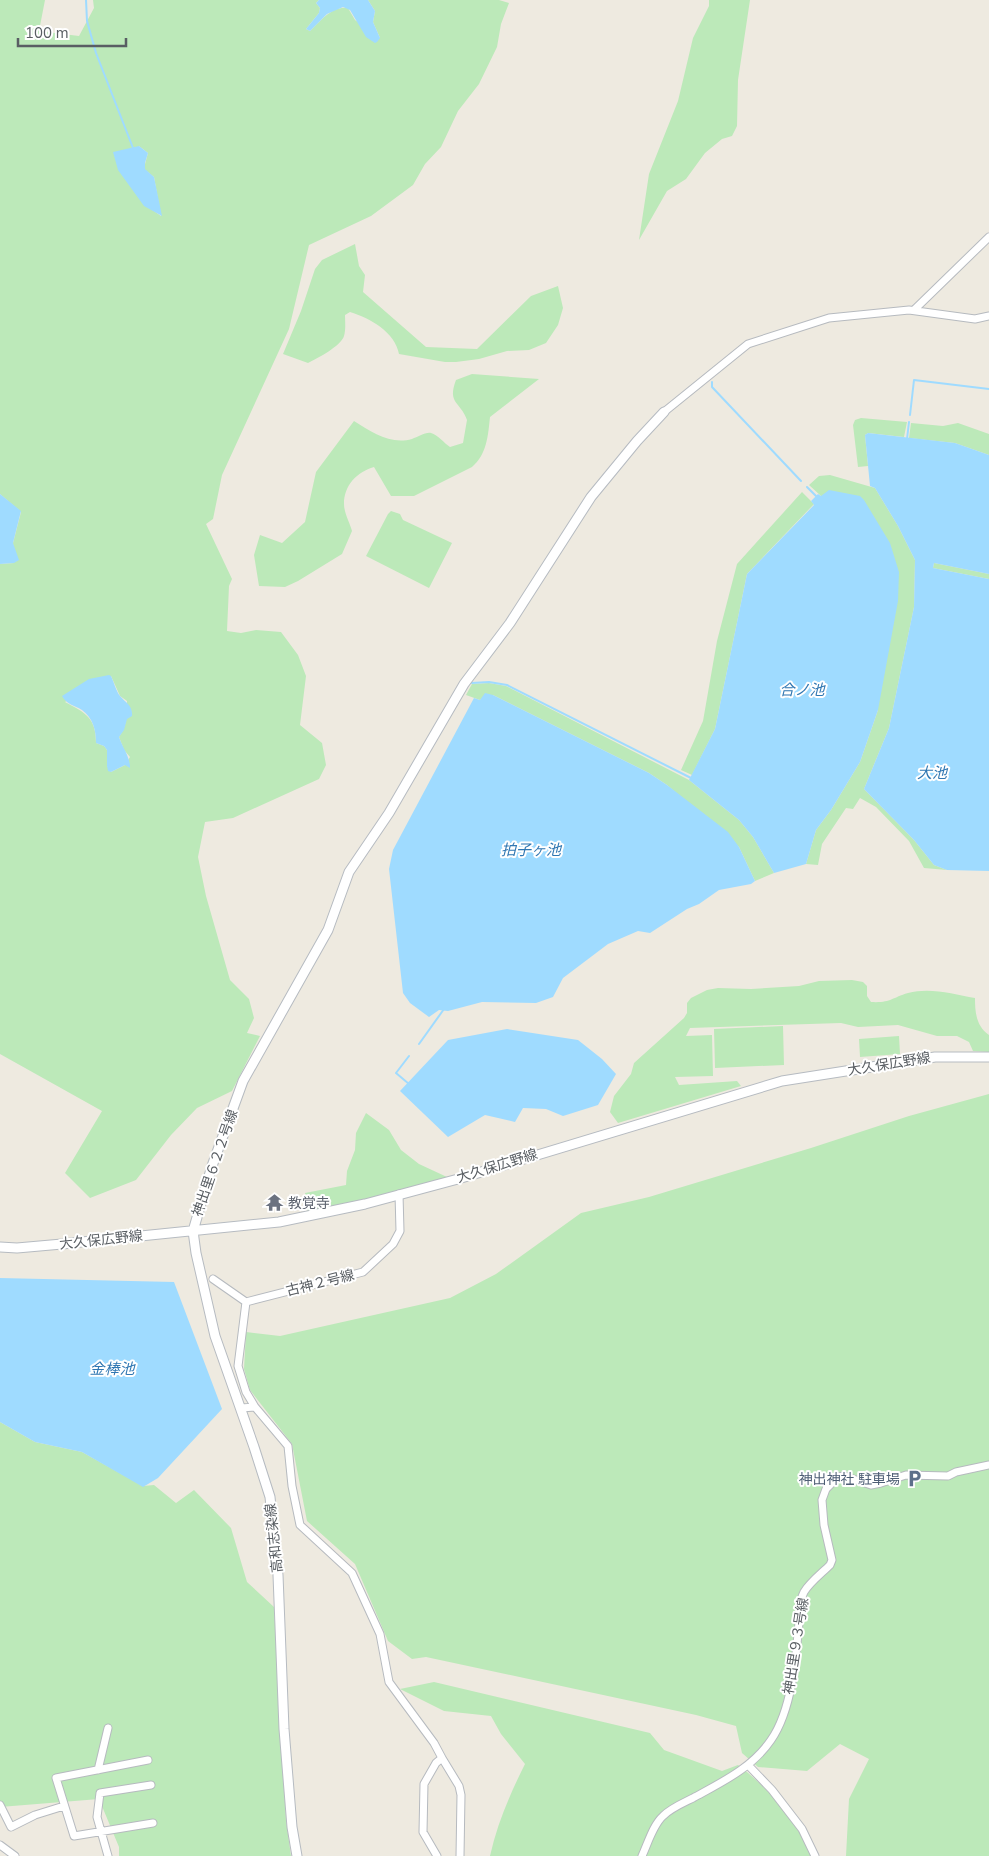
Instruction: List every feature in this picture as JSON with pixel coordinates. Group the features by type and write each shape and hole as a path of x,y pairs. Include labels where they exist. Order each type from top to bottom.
{"street":[{"path":"914,310 989,237"},
{"path":"664,412 748,344 829,318 914,310 975,319 989,316"},
{"name":"神出里６２２号線","path":"193,1231 212,1166 243,1081 328,930 349,872 389,813 464,684 510,623 591,497 637,441 664,412"},
{"name":"大久保広野線","path":"0,1247 44,1246 279,1222 365,1204 458,1178 782,1081 936,1057 989,1057"},
{"name":"古神２号線","path":"246,1302 363,1272 393,1244 400,1231 399,1194"},
{"name":"高和志染線","path":"193,1231 196,1253 215,1336 270,1498 278,1575 284,1728 292,1827 297,1856"},
{"path":"213,1279 246,1302 238,1366 246,1392 288,1446 292,1486 300,1526 352,1573 380,1634 389,1682 434,1743 460,1786 460,1856"},
{"path":"241,1408 256,1407"},
{"name":"神出里９３号線","path":"642,1856 656,1826 663,1816 681,1804 734,1776 748,1765 771,1741 779,1726 792,1677 800,1607 804,1593 830,1565 832,1560 824,1525 822,1500 826,1489 838,1477 844,1476 871,1484 881,1483 906,1475 948,1476 956,1472 989,1465"},
{"path":"98,1770 108,1728"},
{"path":"437,1856 423,1832 424,1784 436,1763 442,1758"},
{"path":"148,1760 56,1778 74,1836 153,1823"},
{"path":"748,1765 772,1790 802,1829 815,1856"},
{"path":"108,1856 97,1817 100,1793 151,1785"},
{"path":"0,1805 11,1827 35,1815 64,1806"},
{"path":"0,1845 15,1856"}],"green space":[{"path":"0,0 45,0 39,31 79,36 94,8 93,0 319,0 316,3 320,8 319,13 306,29 310,31 332,11 348,8 355,20 380,38 373,22 375,11 368,0 499,0 509,3 501,24 497,47 479,84 458,111 441,147 425,164 413,185 371,216 309,245 289,329 222,475 213,519 206,524 232,579 229,586 227,631 241,633 256,630 281,632 298,655 306,676 300,725 322,743 326,765 319,779 233,818 205,822 198,857 206,896 230,980 249,999 254,1018 247,1033 260,1036 232,1091 197,1108 171,1135 136,1180 90,1198 65,1173 102,1111 0,1054 0,564 14,563 13,543 21,512 0,494","holes":["139,146 148,153 145,170 154,177 161,216 154,211","111,676 120,696 127,701 126,720 119,737 124,750 130,757 125,765 111,772 107,766 107,750 104,746 96,743 92,722 84,713 65,702"]},
{"path":"709,0 750,0 738,80 737,126 732,136 722,139 705,153 686,179 667,191 639,240 649,174 678,101 693,38 709,6"},
{"path":"355,244 359,266 365,275 363,292 426,347 477,349 531,296 558,286 563,308 558,325 546,343 529,350 507,351 479,359 445,362 399,354 397,346 380,327 366,318 350,312 345,315 345,331 342,340 329,351 308,363 283,354 301,311 315,269 322,260"},
{"path":"472,374 539,379 490,417 484,450 472,467 414,496 391,496 374,467 362,472 353,480 346,491 345,511 352,531 342,554 285,587 259,586 254,555 260,535 282,543 305,522 316,472 354,421 374,433 389,439 412,439 426,433 431,433 439,437 450,447 463,443 467,420 453,394 456,380"},
{"path":"861,418 907,422 904,437 868,433 865,435 868,466 858,467 853,425 855,420"},
{"path":"911,423 943,426 958,423 989,434 989,455 955,443 909,438"},
{"path":"830,475 875,488 898,526 915,560 914,607 889,728 864,789 914,840 934,865 947,870 924,868 909,841 876,807 860,798 853,809 846,808 822,844 818,865 806,864 816,830 831,810 860,762 878,710 821,496 809,485 819,476"},
{"path":"802,492 814,504 747,574 715,729 692,775 681,770 703,721 717,641 737,564"},
{"path":"391,511 400,514 403,520 452,543 429,588 366,556"},
{"path":"934,563 989,574 989,579 933,568"},
{"path":"489,683 506,686 689,780 739,820 753,837 774,873 755,881 739,847 667,785 649,773 493,695 480,700 466,695 472,684"},
{"path":"852,980 863,982 867,986 867,996 871,1002 887,1001 916,991 942,992 975,998 979,1023 989,1035 989,1052 973,1051 969,1042 957,1036 937,1036 898,1025 858,1027 841,1023 690,1028 686,1036 712,1035 713,1076 675,1077 679,1085 737,1081 741,1086 618,1123 610,1112 614,1096 631,1074 634,1063 684,1018 687,1013 687,1003 691,998 707,990 718,988 751,989 799,986 819,981"},
{"path":"783,1026 784,1065 715,1068 714,1029"},
{"path":"899,1036 900,1054 860,1057 859,1039"},
{"path":"989,1094 989,1856 846,1856 849,1799 869,1759 840,1744 807,1771 758,1767 742,1753 736,1726 696,1715 426,1657 412,1659 388,1641 355,1564 307,1521 292,1444 250,1390 244,1369 246,1332 280,1336 450,1298 496,1274 581,1213 649,1197 909,1116"},
{"path":"366,1113 389,1130 401,1150 419,1164 447,1177 383,1195 308,1212 305,1193 346,1185 347,1171 355,1150 356,1133"},
{"path":"0,1422 35,1442 82,1452 143,1486 154,1485 176,1503 194,1490 231,1528 247,1582 274,1607 286,1820 291,1856 119,1856 119,1847 99,1799 0,1807"},
{"path":"434,1682 650,1733 664,1750 722,1771 738,1765 761,1784 781,1806 813,1856 490,1856 504,1809 525,1764 501,1734 491,1716 444,1711 400,1689"}],"water":[{"path":"319,0 368,0 375,11 373,22 380,38 375,43 366,37 350,10 343,7 327,14 310,31 306,29 319,13 320,8 316,3"},
{"path":"139,146 148,153 145,169 154,177 162,216 144,206 118,170 113,152"},
{"name":"大池","path":"868,433 955,443 989,455 989,574 934,563 933,568 989,579 989,871 947,870 934,865 914,840 864,789 889,728 914,607 915,560 898,526 875,488 870,486 865,435"},
{"name":"合ノ池","path":"829,490 860,496 864,500 890,543 899,572 898,601 878,710 860,762 831,810 816,830 806,864 774,873 753,837 739,820 689,780 715,729 747,574 814,505 811,501 818,494 821,496"},
{"path":"0,494 21,511 13,543 19,560 14,563 0,564"},
{"path":"109,675 119,694 129,705 132,713 132,716 127,719 124,730 119,737 128,756 130,768 125,765 111,772 108,771 107,766 107,750 104,746 96,743 94,729 89,717 82,710 68,703 62,696 89,679"},
{"name":"拍子ヶ池","path":"485,693 493,695 649,773 667,785 728,832 739,847 755,881 751,884 719,890 650,933 638,931 608,944 563,978 553,997 536,1003 482,1002 448,1011 439,1010 429,1017 410,1003 403,993 389,869 393,850 474,698 480,700"},
{"path":"507,1029 578,1040 602,1059 616,1074 598,1105 563,1116 546,1109 523,1108 515,1122 485,1115 448,1137 400,1091 448,1040"},
{"name":"金棒池","path":"0,1278 174,1282 222,1409 158,1478 143,1487 82,1452 35,1442 0,1422"}],"waterway":[{"path":"86,0 87,21 96,53 133,148"},
{"path":"910,415 914,380 989,389"},
{"path":"712,382 712,387 801,481"},
{"path":"907,439 909,422"},
{"path":"807,487 817,497"},
{"path":"472,683 489,682 507,685 691,778"},
{"path":"419,1044 444,1009"},
{"path":"409,1056 396,1073 409,1084"}],"place":[{"name":"教覚寺","path":"274,1203"},
{"name":"神出神社 駐車場","path":"914,1479"}]}
